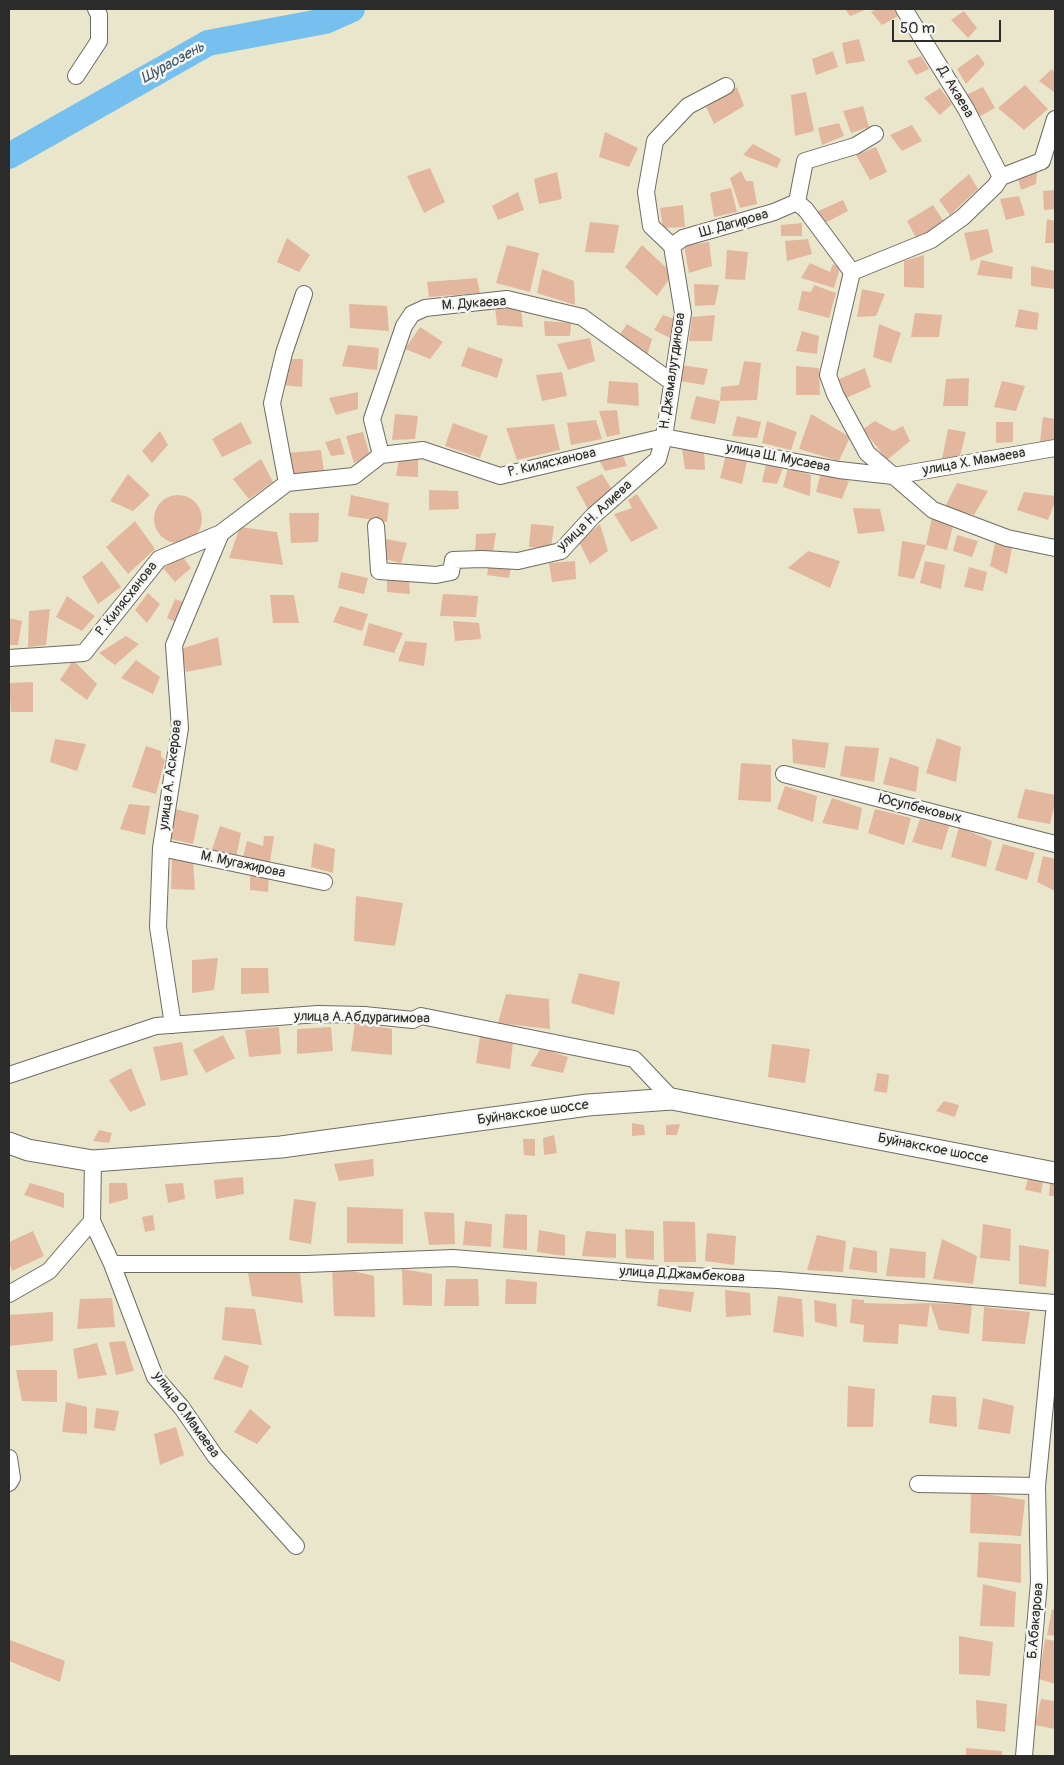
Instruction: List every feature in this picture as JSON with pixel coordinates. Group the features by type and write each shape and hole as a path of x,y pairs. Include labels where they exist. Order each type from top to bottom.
{"main road":[{"name":"Буйнакское шоссе","path":"9,1143 28,1150 93,1161 281,1147 588,1105 672,1099 1055,1173"}],"street":[{"path":"76,76 99,41 99,15 96,9"},
{"name":"Д. Акаева","path":"904,9 966,109 1001,177"},
{"path":"672,246 651,226 646,192 655,140 688,106 726,86"},
{"path":"852,272 931,240 963,217 995,186 1001,177 1042,161 1055,120"},
{"path":"875,134 855,146 805,161 797,202 806,210 852,272 828,375 834,394 867,453 932,510 1007,538 1055,548"},
{"name":"Ш. Дагирова","path":"672,246 683,238 774,212 797,202"},
{"name":"Н. Джамалутдинова","path":"664,437 683,313 672,246"},
{"path":"304,294 284,353 272,403 287,483 354,476 381,455"},
{"name":"М. Дукаева","path":"381,455 372,419 404,326 412,314 424,308 508,299 582,317 666,378"},
{"name":"Р. Килясханова","path":"381,455 423,450 500,476 664,437"},
{"name":"улица Ш. Мусаева","path":"664,437 839,470 893,476"},
{"name":"улица Н. Алиева","path":"376,526 379,570 436,575 450,572 453,560 518,561 561,551 593,516 658,459 664,437"},
{"name":"улица Х. Мамаева","path":"893,476 1055,448"},
{"name":"Р. Килясханова","path":"9,658 84,653 159,559 221,533 287,483"},
{"name":"улица А. Аскерова","path":"173,1025 158,927 162,848 180,728 174,645 221,533"},
{"name":"Юсупбековых","path":"784,774 1055,844"},
{"name":"М. Мугажирова","path":"162,848 324,882"},
{"name":"улица А.Абдурагимова","path":"9,1075 156,1026 318,1014 364,1015 413,1020 421,1016 634,1059 672,1099"},
{"path":"9,1294 49,1271 92,1221 93,1161"},
{"name":"улица О.Мамаева","path":"92,1221 112,1264 155,1377 182,1408 215,1456 296,1546"},
{"name":"улица Д.Джамбекова","path":"112,1264 308,1264 453,1258 648,1274 778,1280 1055,1303"},
{"name":"Б.Абакарова","path":"1024,1756 1039,1582 1037,1486 1055,1303"},
{"path":"9,1458 12,1478 9,1483"},
{"path":"918,1484 1037,1486"}],"building":[{"path":"845,9 867,9 850,16"},
{"path":"877,9 894,9 898,16 882,25 871,12"},
{"path":"964,11 977,28 968,38 951,20"},
{"path":"859,39 865,61 846,64 842,43"},
{"path":"833,51 838,67 816,75 812,59"},
{"path":"978,54 985,64 966,84 957,69"},
{"path":"921,56 929,69 916,75 907,61"},
{"path":"1052,69 1055,73 1054,92 1039,81"},
{"path":"1025,85 1048,109 1024,130 998,108"},
{"path":"737,87 744,106 714,124 706,107"},
{"path":"983,87 995,108 977,118 964,96"},
{"path":"940,88 952,104 940,115 924,98"},
{"path":"806,92 814,131 795,136 791,95"},
{"path":"863,106 869,127 851,133 843,111"},
{"path":"839,123 844,136 822,145 818,128"},
{"path":"912,125 922,141 902,151 890,135"},
{"path":"605,132 638,148 629,167 599,157"},
{"path":"753,144 781,159 777,168 743,155"},
{"path":"876,147 887,172 870,180 856,155"},
{"path":"430,168 445,202 424,213 407,176"},
{"path":"741,171 746,181 753,181 757,204 740,208 730,178"},
{"path":"557,172 562,199 539,204 534,179"},
{"path":"1037,172 1036,184 1021,190 1018,179"},
{"path":"969,174 978,189 950,215 939,200"},
{"path":"731,188 737,212 714,217 710,193"},
{"path":"1055,190 1055,209 1044,210 1043,191"},
{"path":"518,192 524,210 498,220 492,206"},
{"path":"1019,196 1025,215 1006,220 1000,199"},
{"path":"843,200 848,211 823,224 816,212"},
{"path":"683,205 685,227 663,228 660,208"},
{"path":"933,205 945,223 916,238 907,221"},
{"path":"1047,219 1055,221 1055,243 1045,243"},
{"path":"590,222 619,225 614,253 585,252"},
{"path":"802,223 802,236 781,236 781,225"},
{"path":"988,229 993,252 971,261 964,233"},
{"path":"287,238 310,255 299,272 277,262"},
{"path":"808,239 812,254 787,261 785,241"},
{"path":"709,242 712,266 689,273 684,246"},
{"path":"507,245 539,253 530,292 496,283"},
{"path":"642,245 673,274 657,296 625,267"},
{"path":"727,250 748,252 745,280 725,279"},
{"path":"924,255 924,288 904,287 904,261"},
{"path":"981,260 1013,267 1012,279 977,275"},
{"path":"810,263 830,272 833,264 840,268 834,288 801,278"},
{"path":"1031,266 1055,271 1055,289 1031,286"},
{"path":"542,269 574,281 575,305 537,293"},
{"path":"477,278 480,293 429,297 427,282"},
{"path":"694,284 719,285 715,305 695,306"},
{"path":"814,285 836,293 829,318 798,310 802,291 811,292"},
{"path":"862,289 885,294 876,316 857,317"},
{"path":"349,304 387,306 389,331 350,328"},
{"path":"495,307 521,308 523,327 497,325"},
{"path":"1019,309 1039,313 1037,330 1015,327"},
{"path":"915,313 942,315 939,337 911,337"},
{"path":"663,315 677,320 672,339 654,330"},
{"path":"715,315 712,341 689,341 692,317"},
{"path":"544,321 571,323 570,336 545,336"},
{"path":"627,324 652,339 647,356 618,337"},
{"path":"879,324 901,333 891,363 873,357"},
{"path":"420,327 443,342 430,359 405,349"},
{"path":"802,331 819,336 817,354 796,351"},
{"path":"590,338 595,361 568,370 557,344"},
{"path":"348,345 379,348 377,370 342,366"},
{"path":"468,347 503,359 497,378 461,366"},
{"path":"287,359 303,359 302,387 283,385"},
{"path":"744,361 761,363 757,400 720,401 721,387 739,385"},
{"path":"681,365 708,369 704,385 680,381"},
{"path":"796,366 819,368 820,395 796,395"},
{"path":"865,368 871,387 846,398 839,379"},
{"path":"562,372 567,396 542,401 536,375"},
{"path":"969,378 968,406 943,406 946,379"},
{"path":"609,381 638,383 639,406 607,403"},
{"path":"1002,381 1025,386 1016,411 994,407"},
{"path":"358,392 358,409 336,415 329,398"},
{"path":"696,396 720,401 715,424 690,419"},
{"path":"617,410 620,434 607,437 599,411"},
{"path":"395,414 418,416 415,439 392,440"},
{"path":"811,414 850,437 839,461 799,449"},
{"path":"737,416 761,422 757,438 732,436"},
{"path":"1043,417 1055,419 1055,439 1040,442"},
{"path":"596,420 602,439 571,445 567,423"},
{"path":"767,421 797,432 791,450 762,443"},
{"path":"875,421 893,431 903,426 910,441 887,460 863,429"},
{"path":"241,422 252,443 222,457 212,439"},
{"path":"996,422 1013,422 1013,442 996,443"},
{"path":"453,423 488,436 480,458 445,446"},
{"path":"554,424 560,450 517,460 506,428"},
{"path":"948,429 966,432 959,460 942,459"},
{"path":"160,431 168,445 152,463 142,451"},
{"path":"363,432 370,456 354,463 346,436"},
{"path":"340,438 345,454 331,456 325,442"},
{"path":"682,448 704,450 705,470 685,469"},
{"path":"321,450 324,471 292,476 287,453"},
{"path":"621,451 627,466 605,471 598,458"},
{"path":"726,455 747,461 742,484 720,478"},
{"path":"418,457 418,477 396,476 399,459"},
{"path":"261,459 273,482 249,499 233,479"},
{"path":"766,464 783,468 777,484 762,482"},
{"path":"788,468 811,475 810,496 783,487"},
{"path":"821,472 849,481 842,499 816,492"},
{"path":"128,474 150,495 133,511 110,501"},
{"path":"602,474 613,491 589,511 576,487"},
{"path":"957,483 988,491 974,515 945,507"},
{"path":"429,490 458,491 459,509 429,510"},
{"path":"1024,492 1055,496 1055,502 1048,520 1017,510"},
{"path":"637,494 658,528 631,542 614,514 632,508 628,500"},
{"path":"173,495 183,495 195,502 202,514 202,524 195,536 183,543 173,543 165,539 158,532 154,524 154,514 158,506 165,499"},
{"path":"351,495 389,503 387,522 348,516"},
{"path":"853,508 880,509 885,531 858,534"},
{"path":"289,513 319,513 318,542 291,543"},
{"path":"932,518 953,526 947,550 926,545"},
{"path":"135,521 155,549 128,574 106,547"},
{"path":"531,524 554,526 551,548 529,547"},
{"path":"600,524 608,551 590,564 579,542"},
{"path":"240,527 277,532 283,565 229,558"},
{"path":"496,533 493,552 475,554 476,534"},
{"path":"957,535 978,541 972,557 953,551"},
{"path":"386,539 407,543 401,563 384,559"},
{"path":"996,539 1012,548 1007,574 990,566"},
{"path":"902,541 926,545 914,579 898,576"},
{"path":"808,551 840,561 830,588 788,568"},
{"path":"183,557 191,568 175,582 163,568"},
{"path":"102,561 121,587 98,604 82,577"},
{"path":"575,561 576,579 552,582 549,563"},
{"path":"925,561 945,565 941,589 920,583"},
{"path":"489,563 511,567 509,578 487,575"},
{"path":"969,567 987,572 983,591 964,587"},
{"path":"341,572 368,578 364,594 338,588"},
{"path":"387,577 409,579 410,594 387,592"},
{"path":"148,593 160,604 147,623 135,610"},
{"path":"443,594 478,596 476,617 440,616"},
{"path":"270,595 294,595 299,623 273,623"},
{"path":"67,596 95,616 82,631 56,617"},
{"path":"175,599 187,603 178,623 167,618"},
{"path":"340,606 368,614 362,631 333,622"},
{"path":"50,609 46,645 28,647 29,611"},
{"path":"9,618 22,621 18,645 9,645"},
{"path":"453,621 479,623 481,639 455,641"},
{"path":"369,623 403,633 394,653 363,645"},
{"path":"126,636 139,644 115,665 99,653"},
{"path":"218,637 222,665 186,672 181,649"},
{"path":"405,641 427,643 424,666 398,661"},
{"path":"73,660 97,684 87,700 60,680"},
{"path":"136,660 160,677 153,694 121,678"},
{"path":"33,682 33,712 11,712 9,683"},
{"path":"937,738 961,747 956,782 926,773"},
{"path":"55,739 86,744 77,771 50,762"},
{"path":"792,739 829,743 825,768 793,763"},
{"path":"146,746 161,751 161,757 165,760 156,794 132,787"},
{"path":"845,746 879,748 874,782 840,776"},
{"path":"890,757 919,767 916,792 883,784"},
{"path":"741,763 771,765 771,802 738,800"},
{"path":"785,786 817,796 813,822 777,809"},
{"path":"1025,789 1055,795 1050,824 1017,818"},
{"path":"832,798 862,808 858,830 822,823"},
{"path":"129,804 150,806 145,835 120,829"},
{"path":"175,809 199,815 193,844 171,839"},
{"path":"875,809 911,818 904,845 868,833"},
{"path":"920,819 949,826 942,850 912,842"},
{"path":"220,826 241,833 236,858 211,852"},
{"path":"959,827 992,841 986,867 951,857"},
{"path":"264,836 274,836 270,862 243,857 247,841 263,846"},
{"path":"314,843 335,849 333,873 311,867"},
{"path":"1003,844 1035,853 1027,880 995,870"},
{"path":"172,856 193,860 195,890 171,889"},
{"path":"1043,856 1055,859 1055,891 1037,882"},
{"path":"250,873 269,876 268,892 250,890"},
{"path":"356,896 403,903 395,946 354,941"},
{"path":"218,958 214,990 192,993 192,960"},
{"path":"241,968 268,968 269,993 241,994"},
{"path":"579,973 620,982 614,1015 571,1003"},
{"path":"506,994 549,999 550,1029 498,1023"},
{"path":"355,1023 392,1029 392,1055 351,1051"},
{"path":"279,1027 281,1054 249,1057 245,1030"},
{"path":"331,1027 333,1051 297,1054 297,1029"},
{"path":"223,1035 235,1058 206,1073 193,1050"},
{"path":"480,1036 513,1043 510,1069 476,1063"},
{"path":"182,1042 188,1075 161,1081 153,1047"},
{"path":"772,1044 810,1049 805,1083 768,1077"},
{"path":"541,1048 568,1057 563,1073 530,1066"},
{"path":"131,1068 146,1105 130,1112 109,1080"},
{"path":"877,1073 889,1075 887,1093 874,1091"},
{"path":"944,1101 959,1105 955,1117 936,1111"},
{"path":"632,1123 644,1125 645,1135 632,1136"},
{"path":"680,1124 677,1135 666,1135 666,1125"},
{"path":"99,1130 112,1133 109,1143 93,1141"},
{"path":"554,1135 557,1153 544,1155 543,1138"},
{"path":"523,1139 535,1139 535,1156 524,1155"},
{"path":"373,1159 374,1176 339,1181 334,1164"},
{"path":"243,1177 244,1194 216,1199 214,1180"},
{"path":"1028,1179 1043,1181 1041,1193 1025,1190"},
{"path":"30,1183 64,1193 64,1208 24,1195"},
{"path":"109,1183 127,1183 128,1199 109,1204"},
{"path":"183,1183 185,1199 168,1203 165,1184"},
{"path":"1050,1183 1055,1184 1055,1196 1049,1196"},
{"path":"294,1199 316,1202 311,1244 289,1240"},
{"path":"347,1207 403,1209 403,1244 347,1243"},
{"path":"424,1212 454,1213 455,1244 429,1245"},
{"path":"505,1214 527,1215 527,1250 503,1248"},
{"path":"153,1215 155,1230 145,1232 142,1217"},
{"path":"465,1221 492,1224 491,1247 463,1245"},
{"path":"663,1221 695,1222 696,1262 664,1262"},
{"path":"983,1224 1011,1229 1010,1261 980,1258"},
{"path":"625,1229 654,1231 654,1260 626,1258"},
{"path":"539,1230 565,1235 565,1256 537,1252"},
{"path":"33,1231 44,1256 12,1271 9,1261 9,1242"},
{"path":"586,1231 616,1234 616,1258 582,1256"},
{"path":"707,1233 736,1236 734,1265 705,1261"},
{"path":"817,1235 846,1241 843,1272 807,1270"},
{"path":"942,1239 977,1256 973,1284 933,1279"},
{"path":"1019,1245 1049,1250 1046,1287 1019,1284"},
{"path":"853,1247 877,1251 877,1273 849,1269"},
{"path":"890,1248 926,1252 925,1278 886,1276"},
{"path":"332,1266 374,1276 375,1317 334,1316"},
{"path":"402,1269 432,1274 432,1306 403,1305"},
{"path":"300,1272 303,1303 252,1296 248,1273"},
{"path":"446,1279 478,1279 479,1306 444,1306"},
{"path":"506,1279 537,1282 536,1304 505,1304"},
{"path":"659,1289 694,1292 691,1312 657,1306"},
{"path":"725,1290 750,1293 751,1315 726,1317"},
{"path":"778,1296 802,1299 804,1337 773,1332"},
{"path":"112,1298 115,1327 77,1329 80,1299"},
{"path":"852,1299 864,1300 864,1303 930,1303 927,1327 899,1324 898,1344 863,1342 864,1325 850,1323"},
{"path":"814,1300 836,1304 837,1327 815,1322"},
{"path":"930,1303 972,1305 969,1334 939,1330"},
{"path":"225,1307 255,1309 262,1345 222,1340"},
{"path":"984,1307 1030,1312 1025,1344 982,1341"},
{"path":"53,1312 53,1341 9,1346 9,1315"},
{"path":"125,1341 134,1371 116,1375 109,1342"},
{"path":"97,1343 107,1375 78,1379 73,1349"},
{"path":"225,1355 249,1366 242,1388 213,1379"},
{"path":"16,1370 57,1370 57,1402 22,1401"},
{"path":"848,1386 875,1389 873,1427 847,1427"},
{"path":"932,1395 956,1397 957,1427 929,1423"},
{"path":"983,1398 1014,1406 1010,1434 978,1429"},
{"path":"66,1402 87,1407 87,1434 62,1432"},
{"path":"96,1408 119,1411 115,1431 94,1428"},
{"path":"250,1409 271,1427 257,1444 234,1432"},
{"path":"176,1427 184,1455 160,1465 154,1434"},
{"path":"971,1492 1025,1500 1021,1536 970,1533"},
{"path":"979,1542 1021,1544 1021,1583 977,1577"},
{"path":"983,1584 1016,1592 1014,1627 980,1626"},
{"path":"1052,1609 1055,1610 1055,1636 1047,1635"},
{"path":"959,1636 993,1642 990,1676 959,1674"},
{"path":"1045,1639 1055,1641 1055,1684 1039,1679"},
{"path":"10,1640 65,1661 60,1682 9,1661"},
{"path":"1041,1699 1055,1701 1055,1729 1035,1725"},
{"path":"976,1700 1007,1704 1005,1732 977,1728"},
{"path":"966,1748 1002,1751 1002,1756 966,1756"}],"waterway":[{"name":"Шураозень","path":"9,156 208,43 325,21 352,9"}]}
